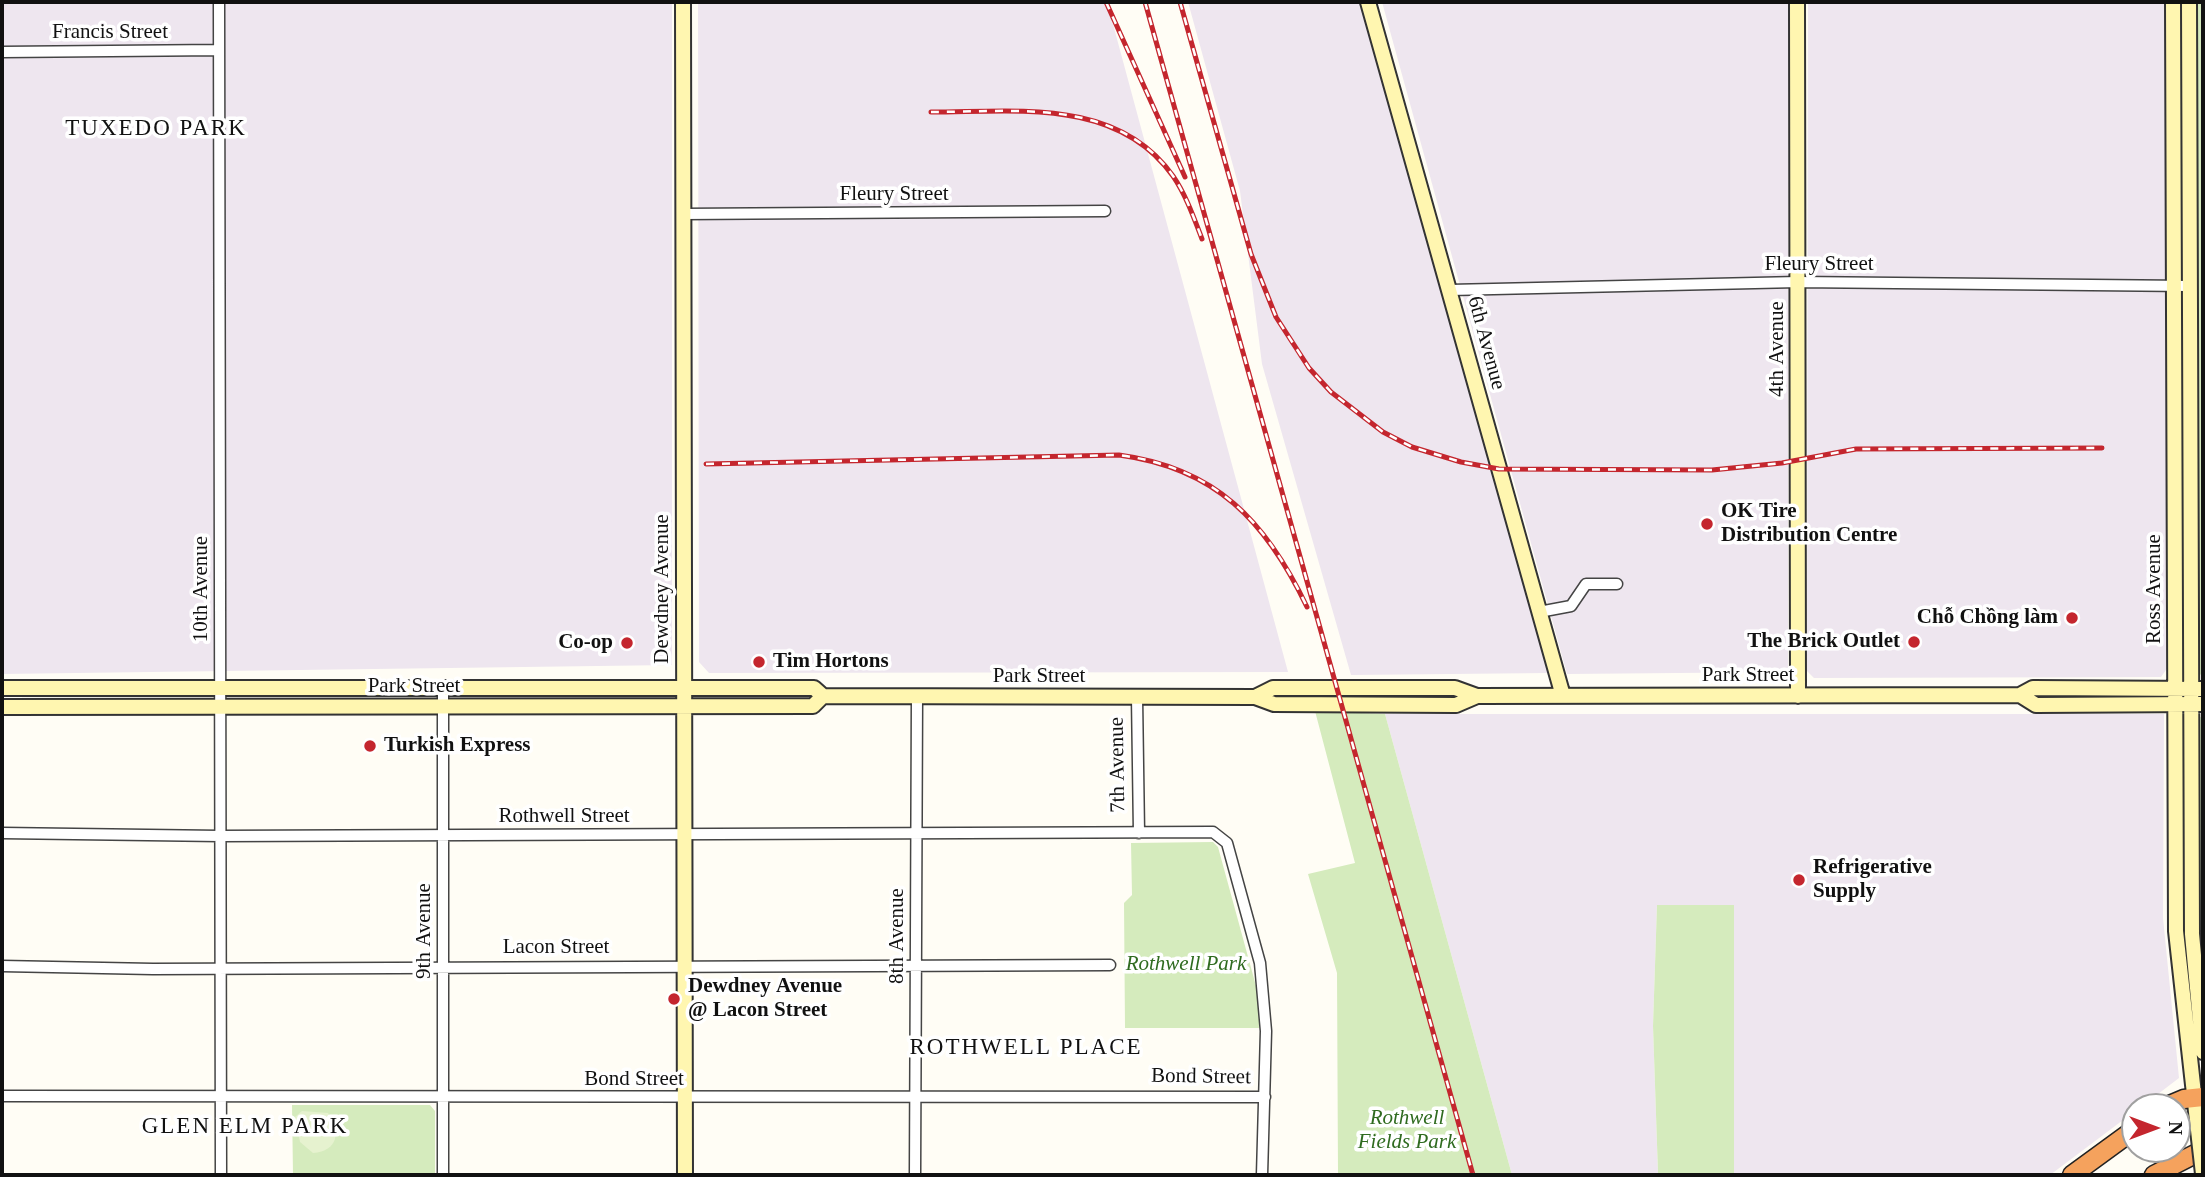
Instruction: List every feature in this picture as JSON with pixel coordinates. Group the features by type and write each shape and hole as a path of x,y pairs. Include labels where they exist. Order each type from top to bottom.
{"highway":[{"path":"2072,1175 2121,1139"},
{"path":"2154,1175 2203,1150"}],"main road":[{"name":"Dewdney Avenue","path":"683,2 685,1175"},
{"name":"6th Avenue","path":"1368,2 1563,696"},
{"name":"4th Avenue","path":"1797,2 1798,696"},
{"name":"Ross Avenue","path":"2173,2 2172,286 2190,696 2176,931 2198,1098 2197,1121 2203,1174"},
{"name":"Ross Avenue","path":"2189,2 2192,934 2203,1052"},
{"name":"Park Street","path":"2,688 814,688 823,696 1255,696 1274,704 1442,705 1455,705 1476,696 2020,695 2033,688 2190,696"},
{"name":"Park Street","path":"2,707 813,706 823,696"}],"street":[{"name":"10th Avenue","path":"219,2 221,1175"},
{"name":"Francis Street","path":"2,52 219,50"},
{"name":"Fleury Street","path":"683,214 1105,211"},
{"name":"Fleury Street","path":"1450,290 1798,282 2189,286"},
{"path":"1539,612 1571,606 1586,584 1617,584"},
{"name":"9th Avenue","path":"443,688 443,1175"},
{"name":"8th Avenue","path":"915,1175 917,696"},
{"name":"7th Avenue","path":"1137,696 1139,833"},
{"name":"Rothwell Street","path":"2,833 220,836 1213,832 1227,843 1260,964 1266,1031 1262,1175"},
{"name":"Lacon Street","path":"2,966 220,968 1110,965"},
{"name":"Bond Street","path":"2,1096 220,1099 1265,1097"}],"shaded area":[{"path":"2,2 672,2 672,665 2,674"},
{"path":"698,2 1107,2 1288,672 709,673 699,662"},
{"path":"1188,2 1361,2 1549,673 1351,675 1262,364 1240,191"},
{"path":"1382,2 1788,2 1788,672 1567,674"},
{"path":"1808,2 2167,2 2168,667 2161,677 1814,678 1807,671"},
{"path":"1385,714 2164,714 2163,918 2179,1078 2159,1093 2121,1093 2121,1122 2050,1175 1734,1175 1734,905 1657,905 1653,1026 1658,1173 1512,1175"}],"green space":[{"path":"2195,2 2203,2 2203,677 2196,670"},
{"name":"Rothwell Fields Park","path":"1315,711 1385,714 1512,1175 1338,1175 1337,973 1308,874 1355,863"},
{"path":"2203,715 2203,1006 2196,910 2198,719"},
{"name":"Rothwell Park","path":"1213,842 1218,847 1259,997 1259,1028 1125,1028 1124,903 1132,895 1131,843"},
{"path":"1657,905 1734,905 1734,1175 1654,1175 1658,1173 1653,1026"},
{"name":"GLEN ELM PARK","path":"292,1105 430,1105 435,1111 435,1175 293,1175"},
{"path":"302,1111 328,1113 336,1133 328,1149 313,1153 300,1142 295,1117"}],"railway":[{"path":"1106,2 1185,177"},
{"path":"1145,2 1473,1175"},
{"path":"1180,2 1251,254 1276,317 1309,368 1331,392 1383,432 1412,447 1461,462 1499,469 1712,470 1782,463 1856,449 2102,448"},
{"path":"931,112 1030,111 1063,114 1094,121 1123,133 1150,151 1173,176 1186,199 1202,239"},
{"path":"706,464 1119,455 1153,462 1184,472 1210,486 1234,504 1274,549 1307,607"}],"place":[{"name":"OK Tire Distribution Centre","path":"1707,524"},
{"name":"Chỗ Chồng làm","path":"2072,618"},
{"name":"The Brick Outlet","path":"1914,642"},
{"name":"Co-op","path":"627,643"},
{"name":"Tim Hortons","path":"759,662"},
{"name":"Turkish Express","path":"370,746"},
{"name":"Refrigerative Supply","path":"1799,880"},
{"name":"Dewdney Avenue @ Lacon Street","path":"674,999"}],"district":[{"name":"TUXEDO PARK","path":"156,129"},
{"name":"ROTHWELL PLACE","path":"1026,1048"},
{"name":"GLEN ELM PARK","path":"245,1127"}]}
